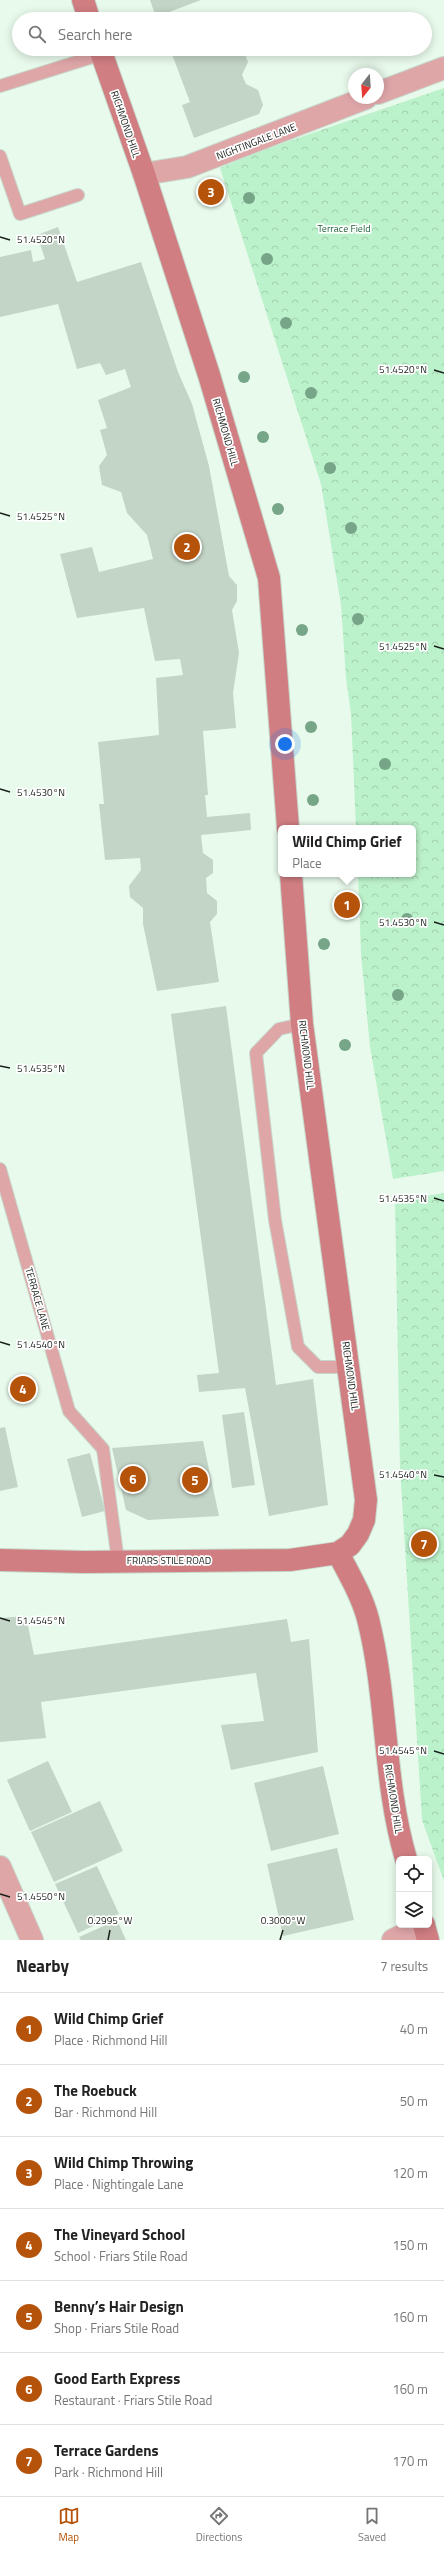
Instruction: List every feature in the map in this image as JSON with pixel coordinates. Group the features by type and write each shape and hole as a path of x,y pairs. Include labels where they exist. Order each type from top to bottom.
{"main road":[{"path":"83,0 87,12"},
{"name":"RICHMOND HILL","path":"102,56 144,174 209,375 269,578 288,825"},
{"name":"RICHMOND HILL","path":"291,877 302,1024 350,1367 366,1500 364,1520 358,1534 350,1545 338,1553 367,1618 378,1663 393,1806 405,1856"},
{"name":"FRIARS STILE ROAD","path":"0,1560 290,1560 338,1553"},
{"path":"425,1928 428,1940"}],"street":[{"path":"384,91 444,68"},
{"name":"NIGHTINGALE LANE","path":"144,174 187,167 350,104"},
{"path":"0,1867 32,1940"},
{"path":"393,1940 418,1928"}],"lane":[{"path":"0,86 89,56"},
{"path":"0,156 20,214 78,195"},
{"path":"302,1024 279,1029 256,1053 275,1220 298,1347 318,1367 350,1367"},
{"name":"TERRACE LANE","path":"0,1169 69,1411 103,1449 118,1561"}],"green space":[{"name":"Terrace Field","path":"444,88 444,1171 393,1179 370,1047 361,954 358,877 416,877 416,825 356,825 351,714 346,678 341,605 321,484 220,168 254,153"},
{"path":"444,1193 444,1881 422,1820 400,1468 395,1201"}],"building":[{"path":"150,0 201,0 169,12 154,12"},
{"path":"173,56 246,56 248,62 242,75 246,84 258,90 263,105 259,114 194,138 182,105 190,102"},
{"path":"58,227 77,282 141,262 178,372 192,404 209,466 229,576 237,585 237,601 232,610 239,653 233,693 236,728 203,731 208,795 205,795 207,817 250,813 251,830 201,835 203,853 213,860 213,873 206,878 207,893 217,901 217,914 210,922 219,982 157,991 143,924 143,908 130,897 129,886 141,870 140,858 105,860 99,804 104,804 98,742 159,735 156,678 183,675 180,659 155,661 144,608 77,618 60,554 92,547 99,572 153,559 147,535 127,513 121,492 102,485 99,466 107,455 100,430 107,428 98,400 131,387 125,369 106,375 100,363 77,369 58,304 0,317 0,257 31,250 33,262 45,259 37,235"},
{"path":"226,1006 276,1385 313,1379 328,1505 269,1516 245,1388 199,1392 197,1375 219,1373 171,1014"},
{"path":"244,1412 255,1485 232,1488 222,1415"},
{"path":"5,1427 18,1487 0,1491 0,1428"},
{"path":"203,1441 219,1516 148,1520 126,1510 112,1448"},
{"path":"90,1453 105,1511 82,1517 67,1459"},
{"path":"26,1616 34,1655 287,1619 291,1642 309,1639 318,1752 231,1770 221,1725 264,1721 256,1673 41,1702 46,1738 0,1742 0,1618"},
{"path":"48,1761 72,1812 30,1831 7,1780"},
{"path":"323,1766 339,1834 271,1851 254,1783"},
{"path":"100,1801 123,1851 54,1882 31,1832"},
{"path":"337,1848 354,1920 283,1936 267,1864"},
{"path":"97,1866 119,1914 78,1933 55,1884"},
{"path":"117,1920 126,1940 81,1940 79,1937"}],"place":[{"name":"Wild Chimp Throwing","path":"211,192"},
{"name":"The Roebuck","path":"187,547"},
{"name":"Wild Chimp Grief","path":"347,905"},
{"name":"The Vineyard School","path":"23,1389"},
{"name":"Good Earth Express","path":"133,1479"},
{"name":"Benny’s Hair Design","path":"195,1480"},
{"name":"Terrace Gardens","path":"424,1544"}]}
